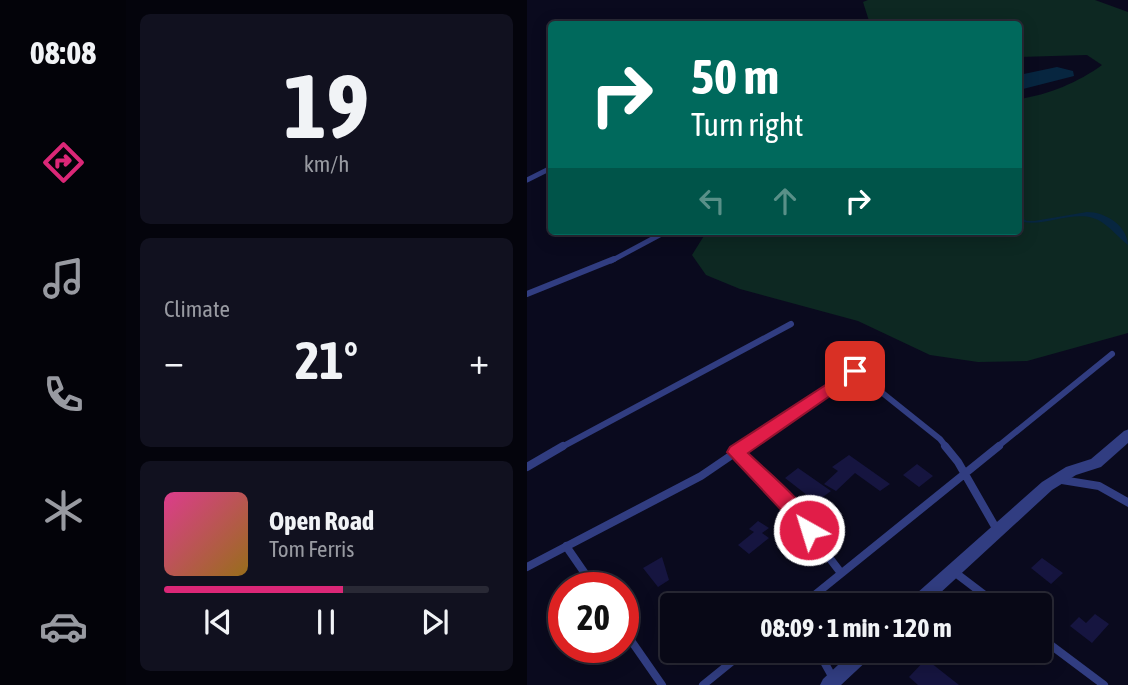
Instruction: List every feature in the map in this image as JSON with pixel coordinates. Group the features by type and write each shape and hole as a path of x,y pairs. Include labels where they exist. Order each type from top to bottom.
{"street":[{"path":"928,593 1047,486 1071,471 1096,463 1128,434"},
{"path":"831,682 852,663"}],"lane":[{"path":"527,180 548,170"},
{"path":"527,293 606,264 660,235"},
{"path":"527,467 615,416 791,324"},
{"path":"817,593 1112,354"},
{"path":"527,566 701,476 855,371 940,439 958,462 997,530"},
{"path":"736,452 792,509 841,573"},
{"path":"1060,480 1099,486 1128,503"},
{"path":"566,547 584,572"},
{"path":"952,570 982,593"},
{"path":"1052,646 1103,685"},
{"path":"639,652 662,685"},
{"path":"703,685 730,663"},
{"path":"823,663 831,682"}],"green space":[{"path":"1095,0 1128,12 1128,333 1027,361 978,362 930,355 858,321 740,289 706,275 692,255 704,235 1022,235 1022,98 1063,87 1102,65 1087,55 1022,57 1022,21 869,21 863,2"}],"water":[{"path":"1057,67 1073,71 1074,76 1022,89 1022,74"},
{"path":"1087,212 1101,214 1124,231 1128,245 1094,218 1083,216 1029,223 1022,222 1022,218 1034,221"}],"building":[{"path":"849,455 890,484 880,491 855,473 836,491 824,484 838,471 832,467"},
{"path":"917,464 933,476 919,487 903,475"},
{"path":"798,468 831,491 816,502 785,478"},
{"path":"758,521 769,528 762,533 769,538 749,554 738,545 754,532 749,529"},
{"path":"662,557 669,580 658,587 643,568"},
{"path":"1042,558 1063,573 1051,584 1031,568"},
{"path":"1095,614 1109,624 1092,643 1070,626 1079,617 1086,623"},
{"path":"922,663 931,663 959,685 918,685 909,677"}],"route":[{"path":"809,530 736,452 855,371"}]}
